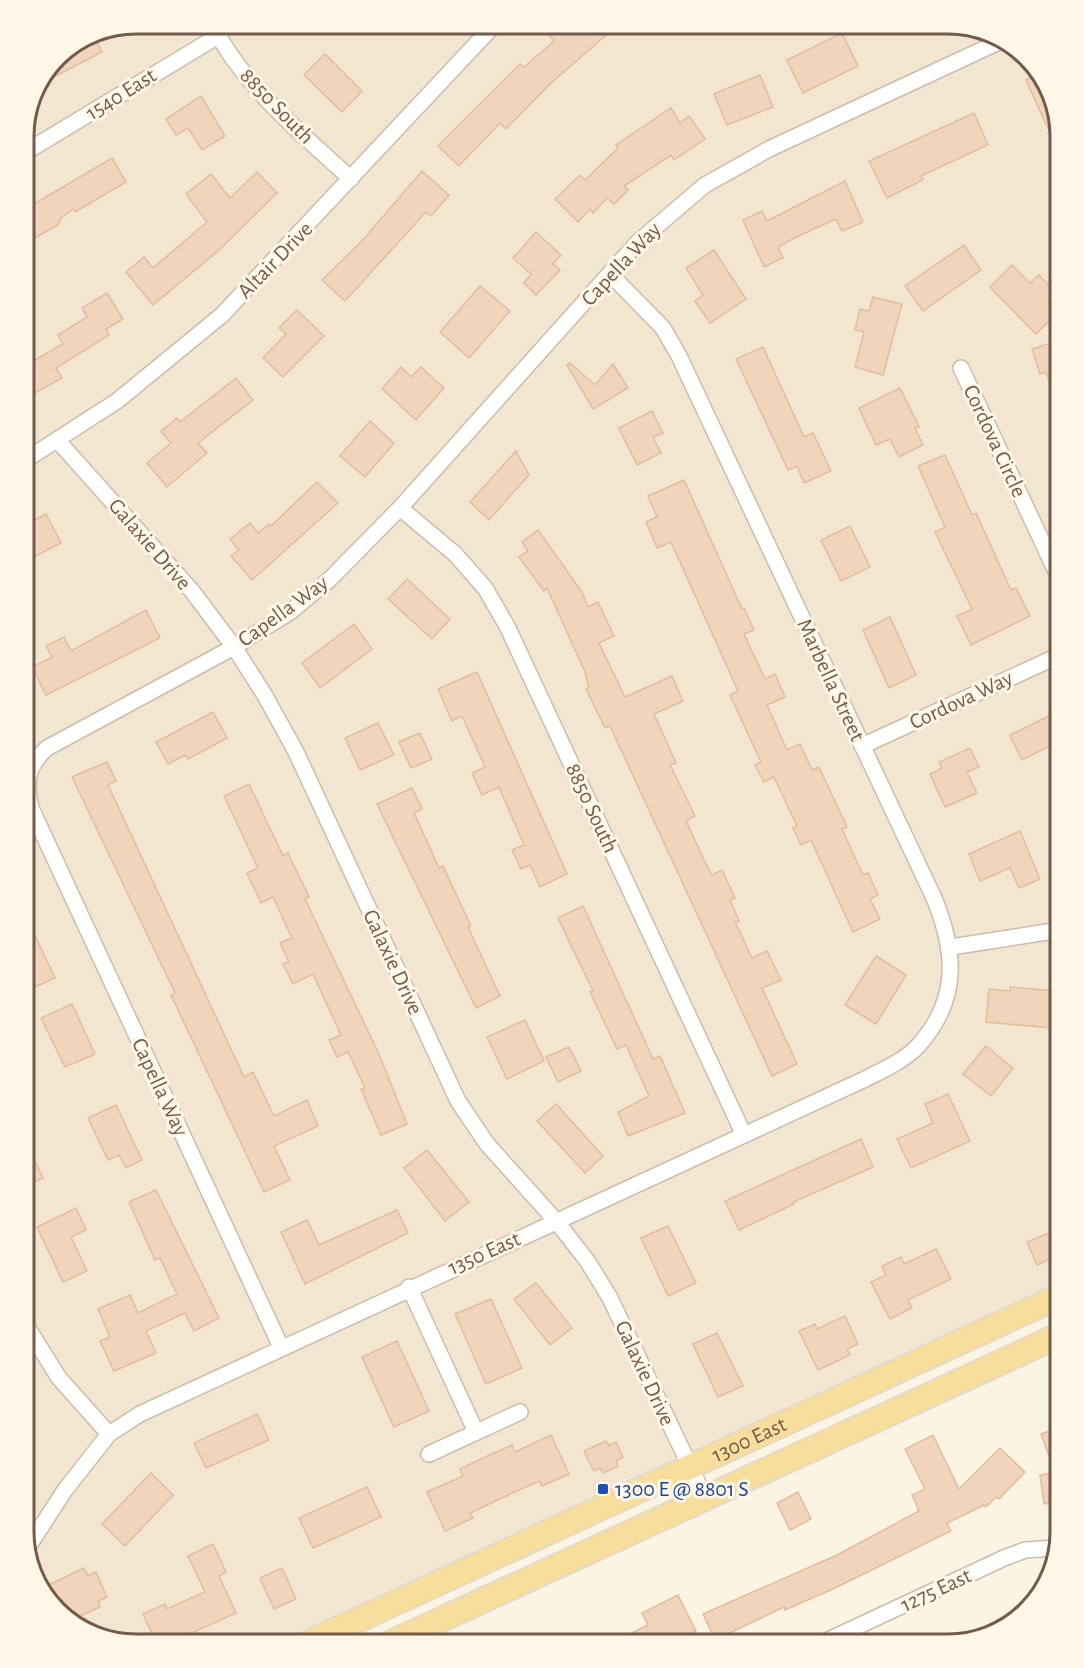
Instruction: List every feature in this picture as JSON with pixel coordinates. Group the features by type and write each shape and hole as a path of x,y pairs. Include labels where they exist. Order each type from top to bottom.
{"main road":[{"name":"1300 East","path":"329,1633 1050,1301"},
{"name":"1300 East","path":"411,1633 1050,1340"}],"street":[{"name":"1540 East","path":"35,146 209,34"},
{"name":"8850 South","path":"218,34 258,91 351,179"},
{"name":"Altair Drive","path":"35,455 117,401 222,315 485,34"},
{"name":"Capella Way","path":"35,760 47,748 234,647 290,612 330,579 400,508 638,242 675,208 738,164 993,45"},
{"name":"Marbella Street","path":"610,274 663,328 680,356 934,898 951,947 946,998 936,1021 917,1047 891,1065 863,1080"},
{"name":"Cordova Circle","path":"961,368 1050,559"},
{"name":"Galaxie Drive","path":"58,441 177,573 234,647 296,752 458,1101 487,1144 557,1222 588,1262 610,1298 705,1498"},
{"name":"8850 South","path":"400,508 455,554 484,588 507,626 744,1135"},
{"name":"Cordova Way","path":"862,746 1050,660"},
{"name":"Capella Way","path":"35,816 281,1347"},
{"path":"951,947 1050,932"},
{"name":"1350 East","path":"34,1537 65,1490 108,1434 140,1413 409,1287 557,1222 863,1080"},
{"path":"409,1287 476,1432"},
{"path":"34,1338 59,1378 108,1434"},
{"path":"429,1454 520,1412"},
{"name":"1275 East","path":"842,1634 1004,1558 1025,1550 1048,1549"}],"shaded area":[{"path":"136,34 955,35 974,38 999,48 1010,55 1029,74 1042,97 1050,136 1050,1287 298,1633 116,1632 85,1620 74,1613 55,1594 42,1571 34,1532 35,129 42,97 64,64 97,42 116,36"}],"building":[{"path":"548,35 607,35 551,83 506,129 500,123 459,166 438,146 520,64 524,67 554,41"},
{"path":"838,35 843,35 858,66 803,93 787,60"},
{"path":"97,42 102,52 55,77 64,64"},
{"path":"325,54 362,91 342,112 304,75"},
{"path":"760,75 773,107 727,125 714,94"},
{"path":"1031,78 1042,97 1050,132 1026,80"},
{"path":"201,96 225,136 202,150 188,128 176,135 166,119"},
{"path":"671,108 680,123 689,116 705,139 674,160 671,155 624,186 628,190 614,204 607,198 593,213 590,209 578,222 555,199 580,175 585,180 618,148 616,145"},
{"path":"974,113 988,145 921,176 923,180 887,198 869,161"},
{"path":"112,158 126,182 75,212 73,209 61,218 58,225 35,238 35,204"},
{"path":"422,171 449,195 431,216 426,212 345,301 322,280 362,241"},
{"path":"257,172 277,193 218,251 153,305 126,272 144,257 153,268 207,222 186,194 211,174 230,198"},
{"path":"845,181 863,222 842,231 836,219 796,237 778,247 783,258 764,267 743,220 762,211 767,221"},
{"path":"536,232 561,255 553,264 560,270 536,295 524,283 531,274 513,258"},
{"path":"964,245 981,270 923,311 905,286"},
{"path":"714,250 746,299 710,323 695,301 703,295 686,268"},
{"path":"1012,265 1030,283 1039,275 1050,287 1048,302 1050,320 1036,334 990,287"},
{"path":"480,286 510,311 469,358 440,332"},
{"path":"107,293 123,319 106,329 109,335 56,368 62,378 35,393 35,360 63,344 58,335 87,317 82,308"},
{"path":"873,297 902,304 883,375 855,367 864,332 855,330 860,309 869,311"},
{"path":"297,310 324,336 283,377 263,358 286,334 279,328"},
{"path":"1050,343 1050,384 1046,372 1040,374 1032,349"},
{"path":"763,347 804,437 813,433 831,471 804,483 797,466 788,470 736,359"},
{"path":"570,363 595,385 613,364 628,388 593,409 567,365"},
{"path":"401,367 411,377 421,367 444,388 416,420 382,389"},
{"path":"236,378 253,400 198,443 207,453 167,487 147,463 171,443 161,431 177,418 180,422"},
{"path":"900,388 919,427 915,428 923,445 899,457 890,439 876,445 859,408"},
{"path":"652,411 663,433 653,437 661,453 637,465 619,428"},
{"path":"370,421 394,443 365,477 340,456"},
{"path":"516,451 529,475 489,520 470,502"},
{"path":"945,455 972,515 976,513 1011,590 1016,588 1030,616 971,645 957,616 972,609 935,532 945,527 918,466"},
{"path":"684,480 742,609 744,608 754,630 744,634 765,679 775,674 785,697 767,705 787,750 800,744 812,770 819,767 847,827 842,829 863,875 868,873 878,895 870,899 880,919 853,932 811,840 801,845 793,828 797,826 774,777 764,782 755,765 761,762 730,695 738,691 671,542 657,548 646,522 657,517 648,496"},
{"path":"317,482 338,503 252,580 231,556 239,550 230,539 250,523 258,533 269,524 271,526"},
{"path":"46,514 61,543 35,557 35,520"},
{"path":"850,526 870,567 841,581 821,540"},
{"path":"538,530 582,592 588,607 598,602 614,636 599,643 625,697 672,676 683,701 654,714 676,763 670,765 695,816 686,821 708,868 712,875 722,870 735,898 730,900 739,921 735,922 752,958 767,951 781,980 762,988 797,1064 772,1076 610,726 605,728 586,689 589,687 585,672 547,588 544,591 519,557 528,551 522,542"},
{"path":"407,579 450,619 432,639 388,599"},
{"path":"146,610 160,638 46,695 35,672 35,666 52,657 46,646 64,637 71,651"},
{"path":"890,617 916,675 889,688 863,630"},
{"path":"354,624 372,649 320,688 302,663"},
{"path":"477,672 567,874 540,887 530,865 521,869 512,850 524,845 499,787 482,795 472,773 485,767 462,716 452,721 438,689"},
{"path":"213,712 227,738 188,759 185,755 168,764 156,742"},
{"path":"1050,715 1050,746 1022,760 1010,735"},
{"path":"378,723 394,755 360,770 345,738"},
{"path":"420,733 432,759 411,768 399,742"},
{"path":"970,748 979,767 967,772 977,793 945,807 930,774 942,768 939,762"},
{"path":"107,762 116,781 108,785 244,1077 253,1072 274,1116 307,1100 318,1126 274,1146 290,1180 264,1192 171,995 175,993 72,777"},
{"path":"249,784 283,856 288,853 309,897 305,899 379,1054 407,1124 381,1135 361,1089 365,1088 348,1052 337,1057 329,1040 341,1035 313,974 293,984 283,964 289,962 280,943 292,938 273,897 261,903 247,873 258,868 224,796"},
{"path":"412,788 422,809 414,813 439,868 443,866 500,996 476,1008 377,804"},
{"path":"1020,831 1040,879 1019,888 1010,868 980,881 969,854"},
{"path":"583,906 653,1059 660,1056 685,1113 628,1136 618,1112 649,1096 626,1045 617,1049 590,992 593,991 558,918"},
{"path":"34,934 55,978 34,987"},
{"path":"876,956 906,975 876,1024 845,1005"},
{"path":"1010,987 1050,991 1050,1028 986,1022 989,989 1010,991"},
{"path":"72,1004 95,1054 65,1067 41,1018"},
{"path":"525,1020 544,1061 507,1079 487,1037"},
{"path":"986,1046 1013,1068 991,1096 963,1074"},
{"path":"569,1047 581,1071 558,1082 546,1057"},
{"path":"948,1094 970,1141 911,1168 897,1139 933,1123 925,1104"},
{"path":"556,1104 603,1156 585,1173 537,1121"},
{"path":"116,1105 142,1160 126,1168 119,1155 108,1160 88,1118"},
{"path":"861,1139 873,1167 793,1202 794,1204 739,1230 725,1201"},
{"path":"427,1150 469,1202 445,1221 404,1168"},
{"path":"34,1159 43,1178 34,1182"},
{"path":"156,1190 219,1318 194,1331 185,1313 146,1331 156,1353 114,1371 100,1341 110,1337 98,1309 130,1295 138,1313 177,1294 160,1258 155,1260 129,1202"},
{"path":"76,1208 86,1230 71,1237 87,1271 63,1282 37,1227"},
{"path":"397,1210 408,1233 305,1284 281,1232 307,1220 319,1245"},
{"path":"668,1226 696,1283 668,1296 641,1238"},
{"path":"1049,1233 1050,1259 1037,1265 1027,1242"},
{"path":"936,1249 951,1279 908,1300 912,1308 890,1319 871,1282 886,1275 882,1266 901,1257 904,1264"},
{"path":"536,1283 572,1328 550,1345 514,1299"},
{"path":"491,1299 522,1368 486,1384 455,1314"},
{"path":"845,1316 858,1344 847,1349 850,1355 818,1370 799,1331 815,1324 817,1329"},
{"path":"717,1333 743,1386 718,1397 693,1344"},
{"path":"397,1341 429,1411 394,1427 362,1357"},
{"path":"257,1414 269,1440 206,1468 194,1443"},
{"path":"1050,1431 1050,1458 1041,1434"},
{"path":"551,1435 569,1474 542,1486 539,1481 502,1498 470,1513 473,1518 445,1531 427,1492 463,1476 460,1469 483,1458 512,1445 515,1452"},
{"path":"933,1435 959,1489 1000,1448 1025,1472 999,1499 996,1497 986,1507 984,1505 947,1523 951,1531 785,1610 784,1607 728,1634 712,1634 703,1614 837,1555 919,1511 912,1495 925,1489 905,1449"},
{"path":"606,1441 609,1446 616,1442 623,1457 616,1461 618,1466 603,1473 600,1468 594,1471 584,1451"},
{"path":"151,1473 173,1495 125,1546 102,1524"},
{"path":"1050,1473 1050,1503 1044,1504 1040,1475"},
{"path":"367,1487 381,1517 313,1548 299,1518"},
{"path":"798,1492 811,1519 790,1530 777,1503"},
{"path":"213,1544 226,1572 219,1576 236,1613 192,1633 152,1633 143,1614 165,1604 167,1609 205,1592 188,1556"},
{"path":"84,1568 88,1576 96,1572 107,1597 98,1601 100,1607 79,1616 64,1604 49,1585"},
{"path":"282,1568 296,1599 274,1609 260,1578"},
{"path":"678,1595 696,1631 690,1634 631,1634 648,1625 642,1613"}],"place":[{"name":"1300 E @ 8801 S","path":"603,1489"}]}
